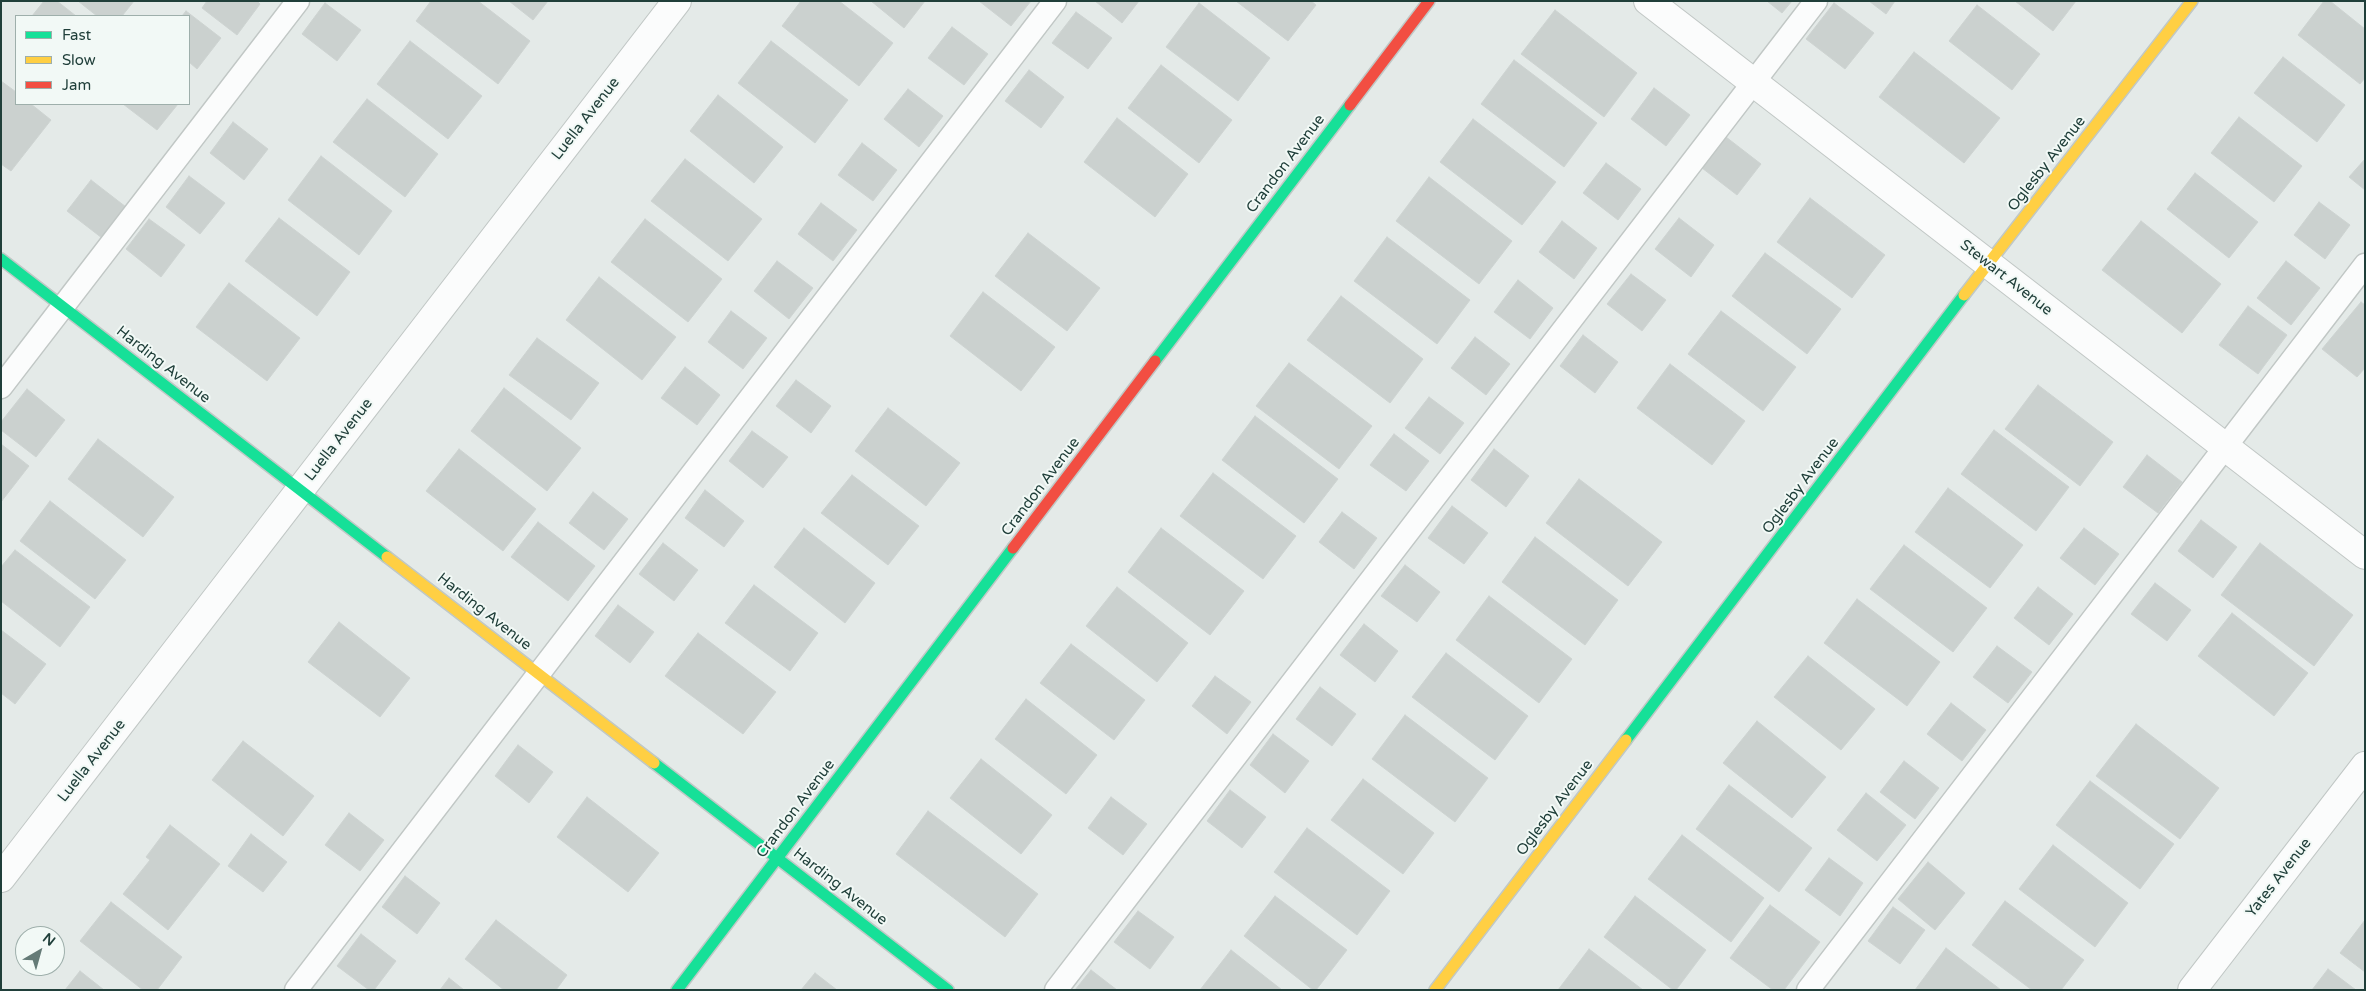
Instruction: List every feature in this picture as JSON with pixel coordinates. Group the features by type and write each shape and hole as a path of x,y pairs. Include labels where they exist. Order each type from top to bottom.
{"street":[{"name":"Luella Avenue","path":"1,878 677,1"},
{"name":"Crandon Avenue","path":"676,990 1429,1"},
{"name":"Stewart Avenue","path":"1648,1 2365,555"},
{"name":"Oglesby Avenue","path":"1435,990 1988,264 2192,1"},
{"name":"Harding Avenue","path":"1,259 948,990"},
{"name":"Yates Avenue","path":"2192,990 2365,766"}],"lane":[{"path":"1,387 298,1"},
{"path":"296,990 1055,1"},
{"path":"1056,990 1816,1"},
{"path":"1808,990 2365,265"}],"building":[{"path":"44,1 57,1 75,15 33,15"},
{"path":"78,1 134,1 123,15 96,15"},
{"path":"207,1 257,1 260,4 237,35 202,8"},
{"path":"431,1 478,1 530,41 498,84 416,21"},
{"path":"509,1 548,1 533,20"},
{"path":"801,1 839,1 893,43 859,86 782,26"},
{"path":"871,1 925,1 904,28"},
{"path":"979,1 1031,1 1011,26"},
{"path":"1095,1 1139,1 1122,23"},
{"path":"1236,1 1311,1 1316,5 1288,41"},
{"path":"1767,1 1792,1 1782,13"},
{"path":"1869,1 1895,1 1886,14"},
{"path":"2015,1 2076,1 2053,31"},
{"path":"2324,1 2330,1 2365,29 2365,78 2360,84 2298,35"},
{"path":"325,3 361,30 337,61 302,34"},
{"path":"1199,3 1270,58 1238,101 1166,47"},
{"path":"1834,3 1874,33 1845,69 1806,39"},
{"path":"1977,5 2040,54 2012,90 1949,41"},
{"path":"1555,10 1637,73 1604,117 1521,54"},
{"path":"186,11 221,38 197,69 190,63 190,15 183,15"},
{"path":"1076,12 1112,38 1088,69 1052,43"},
{"path":"952,27 988,54 964,85 928,58"},
{"path":"410,41 482,96 448,139 377,84"},
{"path":"771,41 848,100 815,143 738,83"},
{"path":"1914,52 2000,118 1964,163 1879,97"},
{"path":"2283,57 2345,105 2317,142 2254,93"},
{"path":"1514,60 1597,123 1564,167 1481,104"},
{"path":"1161,65 1232,120 1199,163 1128,108"},
{"path":"1029,70 1064,97 1041,128 1005,101"},
{"path":"1,81 15,91 15,105 32,105 51,120 11,171 1,164"},
{"path":"1654,88 1690,115 1666,146 1631,119"},
{"path":"908,89 943,116 919,147 884,119"},
{"path":"718,95 783,147 754,183 690,131"},
{"path":"367,99 438,154 405,197 333,142"},
{"path":"124,105 177,105 157,130"},
{"path":"2239,117 2302,166 2274,202 2211,153"},
{"path":"1117,118 1188,174 1155,217 1084,162"},
{"path":"1473,119 1556,182 1522,225 1440,162"},
{"path":"233,122 268,149 244,180 210,153"},
{"path":"1726,137 1761,164 1737,195 1702,168"},
{"path":"862,143 897,170 873,201 838,175"},
{"path":"321,156 392,211 359,255 288,200"},
{"path":"685,159 762,219 728,261 651,201"},
{"path":"2365,159 2365,190 2349,177"},
{"path":"1606,163 1641,189 1618,220 1583,193"},
{"path":"2195,173 2258,222 2229,258 2167,209"},
{"path":"189,176 225,203 200,234 166,207"},
{"path":"1429,177 1512,241 1479,284 1396,221"},
{"path":"91,180 126,207 102,238 67,211"},
{"path":"1810,198 1885,255 1852,298 1777,242"},
{"path":"2319,202 2350,225 2325,259 2294,235"},
{"path":"821,203 857,230 833,261 798,234"},
{"path":"279,218 350,272 317,316 245,261"},
{"path":"1679,218 1714,245 1691,277 1655,249"},
{"path":"149,219 185,245 161,277 126,249"},
{"path":"645,219 722,279 688,322 611,262"},
{"path":"1562,221 1597,248 1574,279 1539,252"},
{"path":"2141,221 2221,284 2182,333 2102,270"},
{"path":"1028,233 1100,288 1067,331 995,276"},
{"path":"1387,237 1470,300 1437,344 1354,281"},
{"path":"1765,253 1841,309 1807,354 1732,296"},
{"path":"777,261 813,288 789,319 754,291"},
{"path":"2286,261 2320,288 2291,325 2257,298"},
{"path":"1631,274 1666,300 1642,331 1607,304"},
{"path":"599,277 676,337 642,380 566,320"},
{"path":"1518,280 1553,308 1530,339 1494,312"},
{"path":"229,283 300,338 267,381 196,327"},
{"path":"983,292 1055,347 1021,391 950,336"},
{"path":"1341,296 1423,359 1390,403 1307,340"},
{"path":"2361,302 2365,305 2365,368 2357,377 2322,349"},
{"path":"2248,306 2287,335 2258,374 2219,345"},
{"path":"731,311 767,338 743,369 708,342"},
{"path":"1721,311 1796,367 1763,411 1688,354"},
{"path":"1583,335 1618,362 1595,393 1560,366"},
{"path":"1475,337 1510,364 1486,395 1451,368"},
{"path":"537,338 599,383 571,420 509,375"},
{"path":"1289,363 1372,426 1339,469 1256,406"},
{"path":"1670,364 1745,421 1712,465 1637,408"},
{"path":"685,367 720,395 697,425 661,398"},
{"path":"796,380 831,406 811,433 776,406"},
{"path":"2038,385 2113,442 2080,486 2005,429"},
{"path":"504,388 581,448 547,491 471,431"},
{"path":"27,389 65,420 36,457 1,430 1,422"},
{"path":"1429,397 1464,423 1440,454 1405,428"},
{"path":"888,408 960,463 926,506 855,451"},
{"path":"1255,416 1338,479 1304,523 1222,460"},
{"path":"1994,430 2069,487 2036,531 1961,474"},
{"path":"752,431 788,457 763,488 729,461"},
{"path":"1394,434 1429,461 1406,491 1370,465"},
{"path":"98,439 174,497 143,537 68,479"},
{"path":"1,444 29,466 1,502"},
{"path":"459,449 536,509 503,551 426,491"},
{"path":"1494,449 1529,476 1506,507 1471,480"},
{"path":"2147,455 2182,482 2158,513 2123,487"},
{"path":"1213,473 1296,536 1263,579 1180,516"},
{"path":"852,475 919,526 888,565 821,513"},
{"path":"1579,479 1662,542 1628,586 1546,523"},
{"path":"1948,488 2023,545 1990,588 1915,532"},
{"path":"705,490 744,521 724,547 685,518"},
{"path":"593,492 628,519 604,550 569,523"},
{"path":"50,501 126,560 95,599 20,541"},
{"path":"1452,506 1488,533 1464,564 1428,538"},
{"path":"1342,512 1377,538 1354,569 1319,542"},
{"path":"2201,520 2237,547 2213,578 2178,551"},
{"path":"538,522 595,566 568,601 511,557"},
{"path":"804,528 875,583 845,623 774,567"},
{"path":"1161,528 1244,591 1210,635 1128,572"},
{"path":"2084,528 2119,554 2095,585 2060,558"},
{"path":"1535,537 1618,600 1585,645 1502,582"},
{"path":"663,543 698,570 674,601 639,574"},
{"path":"2260,543 2353,615 2314,666 2221,595"},
{"path":"1904,545 1987,608 1953,652 1870,589"},
{"path":"15,550 90,607 60,647 1,601 1,567"},
{"path":"1405,565 1440,592 1417,622 1381,596"},
{"path":"2155,583 2191,610 2167,641 2131,614"},
{"path":"754,585 818,633 790,671 725,623"},
{"path":"1117,587 1188,643 1157,682 1086,626"},
{"path":"2038,587 2073,614 2049,645 2014,618"},
{"path":"1489,596 1572,659 1539,703 1456,640"},
{"path":"1857,599 1940,662 1907,706 1824,643"},
{"path":"618,605 654,632 630,663 595,636"},
{"path":"2232,613 2308,673 2274,716 2198,656"},
{"path":"339,622 410,678 380,717 308,662"},
{"path":"1364,624 1398,651 1375,682 1340,655"},
{"path":"1,630 46,664 15,704 1,693"},
{"path":"698,633 776,692 743,734 665,676"},
{"path":"1071,644 1145,700 1114,740 1040,683"},
{"path":"1997,646 2032,672 2008,703 1973,677"},
{"path":"1446,653 1528,716 1495,760 1412,697"},
{"path":"1808,656 1875,709 1841,750 1774,697"},
{"path":"1215,676 1251,702 1227,734 1192,706"},
{"path":"1320,687 1356,714 1332,746 1296,719"},
{"path":"1026,699 1097,755 1066,794 995,739"},
{"path":"1951,703 1986,730 1962,761 1927,734"},
{"path":"1405,715 1488,778 1455,822 1372,759"},
{"path":"1757,721 1826,777 1792,818 1723,763"},
{"path":"2136,724 2219,788 2180,839 2096,776"},
{"path":"1273,734 1309,761 1285,793 1250,765"},
{"path":"243,741 314,796 283,836 212,780"},
{"path":"518,745 553,772 529,803 495,776"},
{"path":"981,759 1052,815 1021,854 950,798"},
{"path":"1904,761 1939,788 1915,819 1880,792"},
{"path":"1363,779 1434,833 1403,874 1331,820"},
{"path":"2090,781 2174,844 2140,889 2056,825"},
{"path":"1729,785 1812,848 1779,892 1696,829"},
{"path":"1230,790 1266,817 1242,848 1207,821"},
{"path":"1866,793 1906,825 1877,861 1837,830"},
{"path":"587,797 659,853 628,892 557,837"},
{"path":"1111,797 1147,824 1123,855 1088,828"},
{"path":"928,811 1038,894 1005,937 896,854"},
{"path":"349,813 384,840 360,871 325,845"},
{"path":"170,825 220,864 168,930 123,894 150,860 146,857"},
{"path":"1307,828 1390,891 1357,935 1274,872"},
{"path":"251,834 287,862 263,892 228,866"},
{"path":"1682,835 1764,898 1731,942 1648,879"},
{"path":"2053,845 2128,903 2095,947 2019,889"},
{"path":"1829,858 1863,883 1840,916 1805,890"},
{"path":"1928,862 1965,893 1935,930 1898,899"},
{"path":"405,876 440,903 417,934 382,907"},
{"path":"1275,896 1347,950 1316,990 1313,990 1244,936"},
{"path":"1635,896 1706,950 1676,990 1673,990 1604,937"},
{"path":"2005,901 2084,960 2061,990 2032,990 1972,945"},
{"path":"111,902 182,957 157,990 143,990 80,941"},
{"path":"1770,905 1820,942 1784,990 1773,990 1730,958"},
{"path":"1893,907 1925,930 1900,964 1868,941"},
{"path":"1138,911 1174,937 1150,969 1114,942"},
{"path":"496,920 567,975 556,990 504,990 465,959"},
{"path":"2365,920 2365,972 2340,953"},
{"path":"361,934 396,961 374,990 369,990 337,966"},
{"path":"1946,948 2001,990 1915,990"},
{"path":"1589,949 1643,990 1558,990"},
{"path":"1231,950 1282,990 1200,990"},
{"path":"2328,969 2356,990 2312,990"},
{"path":"1091,970 1117,990 1075,990"},
{"path":"80,971 104,990 65,990"},
{"path":"815,973 837,990 801,990"},
{"path":"449,978 464,990 440,990"}],"traffic: fast":[{"path":"1155,361 1350,105"},
{"path":"1,259 387,557"},
{"path":"1626,740 1964,295"},
{"path":"677,990 1013,548"},
{"path":"654,763 948,990"}],"traffic: slow":[{"path":"1964,295 2192,1"},
{"path":"387,557 654,763"},
{"path":"1435,990 1626,740"}],"traffic: jam":[{"path":"1350,105 1429,1"},
{"path":"1013,548 1155,361"}]}
